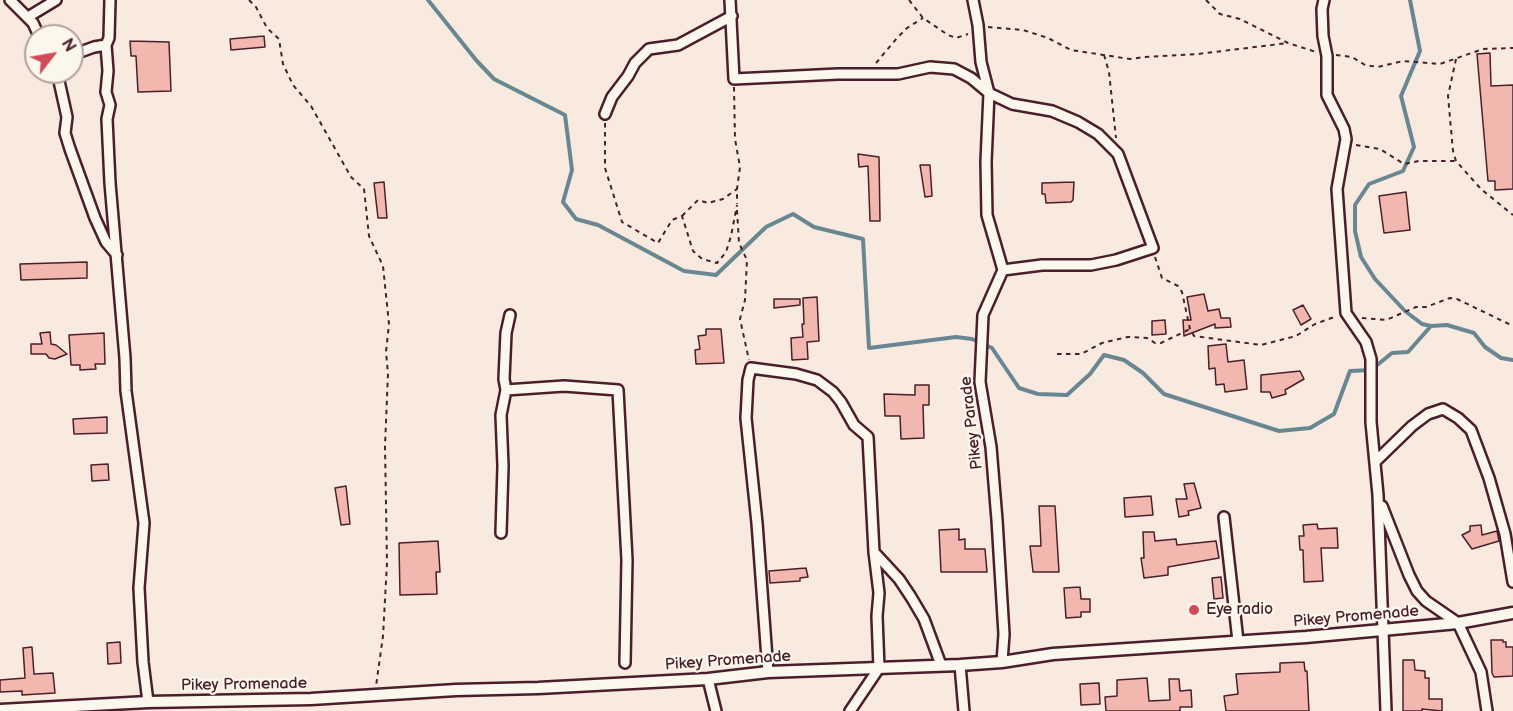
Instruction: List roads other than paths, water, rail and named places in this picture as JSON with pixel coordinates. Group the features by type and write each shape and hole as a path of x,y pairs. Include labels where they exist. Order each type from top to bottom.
{"street":[{"path":"10,0 32,24"},
{"path":"28,17 56,0"},
{"path":"110,0 109,38 106,45 106,92 110,105 107,119 110,183 126,391 144,523 139,588 143,662 148,702"},
{"path":"730,0 734,79 898,74 930,67 954,69 971,78 989,93 1012,104 1053,111 1078,122 1098,134 1118,154 1153,248 1091,265 1042,265 1004,270 987,215 986,162 989,93 981,62 974,0"},
{"path":"1324,0 1322,9 1323,36 1327,56 1327,95 1344,129 1346,139 1337,189 1346,313 1370,350 1371,422 1378,495 1386,711"},
{"path":"605,114 612,97 635,63 649,49 678,45 732,16"},
{"path":"84,50 106,45"},
{"path":"60,84 67,117 65,133 70,149 95,218 106,242 117,255"},
{"name":"Pikey Parade","path":"1002,662 1004,634 998,520 991,447 980,382 983,315 1004,270"},
{"path":"501,533 503,466 501,415 506,390 504,379 506,333 510,315"},
{"path":"768,672 757,523 746,418 751,368 796,374 817,380 841,402 854,425 868,437 874,552 879,592 877,616 879,668 850,711"},
{"path":"506,390 564,386 618,390 627,560 625,663"},
{"path":"1375,462 1412,426 1428,414 1443,409 1458,418 1471,430 1489,478 1505,534 1513,582"},
{"name":"Pikey Promenade","path":"1378,495 1417,591 1426,601 1458,623"},
{"path":"1224,517 1238,641"},
{"path":"874,552 899,579 911,597 930,634 941,665"},
{"name":"Pikey Promenade","path":"7,710 53,705 103,708 148,702 182,706 708,679 768,672 960,665 1002,662 1053,654 1306,638 1458,623 1513,613"},
{"path":"1458,623 1481,672 1487,711"},
{"path":"960,665 964,711"},
{"path":"708,679 716,711"}],"waterway":[{"path":"428,0 494,79 565,115 572,170 563,202 576,219 598,225 684,271 716,275 766,227 793,214 814,227 863,239 869,348 956,337 972,339 992,348 1019,388 1038,394 1067,395 1090,374 1104,355 1124,360 1143,373 1164,394 1279,431 1310,428 1334,414 1350,371 1371,370 1392,353 1408,352 1431,326"},
{"path":"1410,0 1420,51 1401,96 1414,147 1403,171 1369,184 1355,205 1355,231 1361,257 1375,279 1405,311 1422,324 1447,325 1474,333 1485,347 1501,358 1513,360"}],"place":[{"name":"Eye radio","path":"1194,610"}]}
